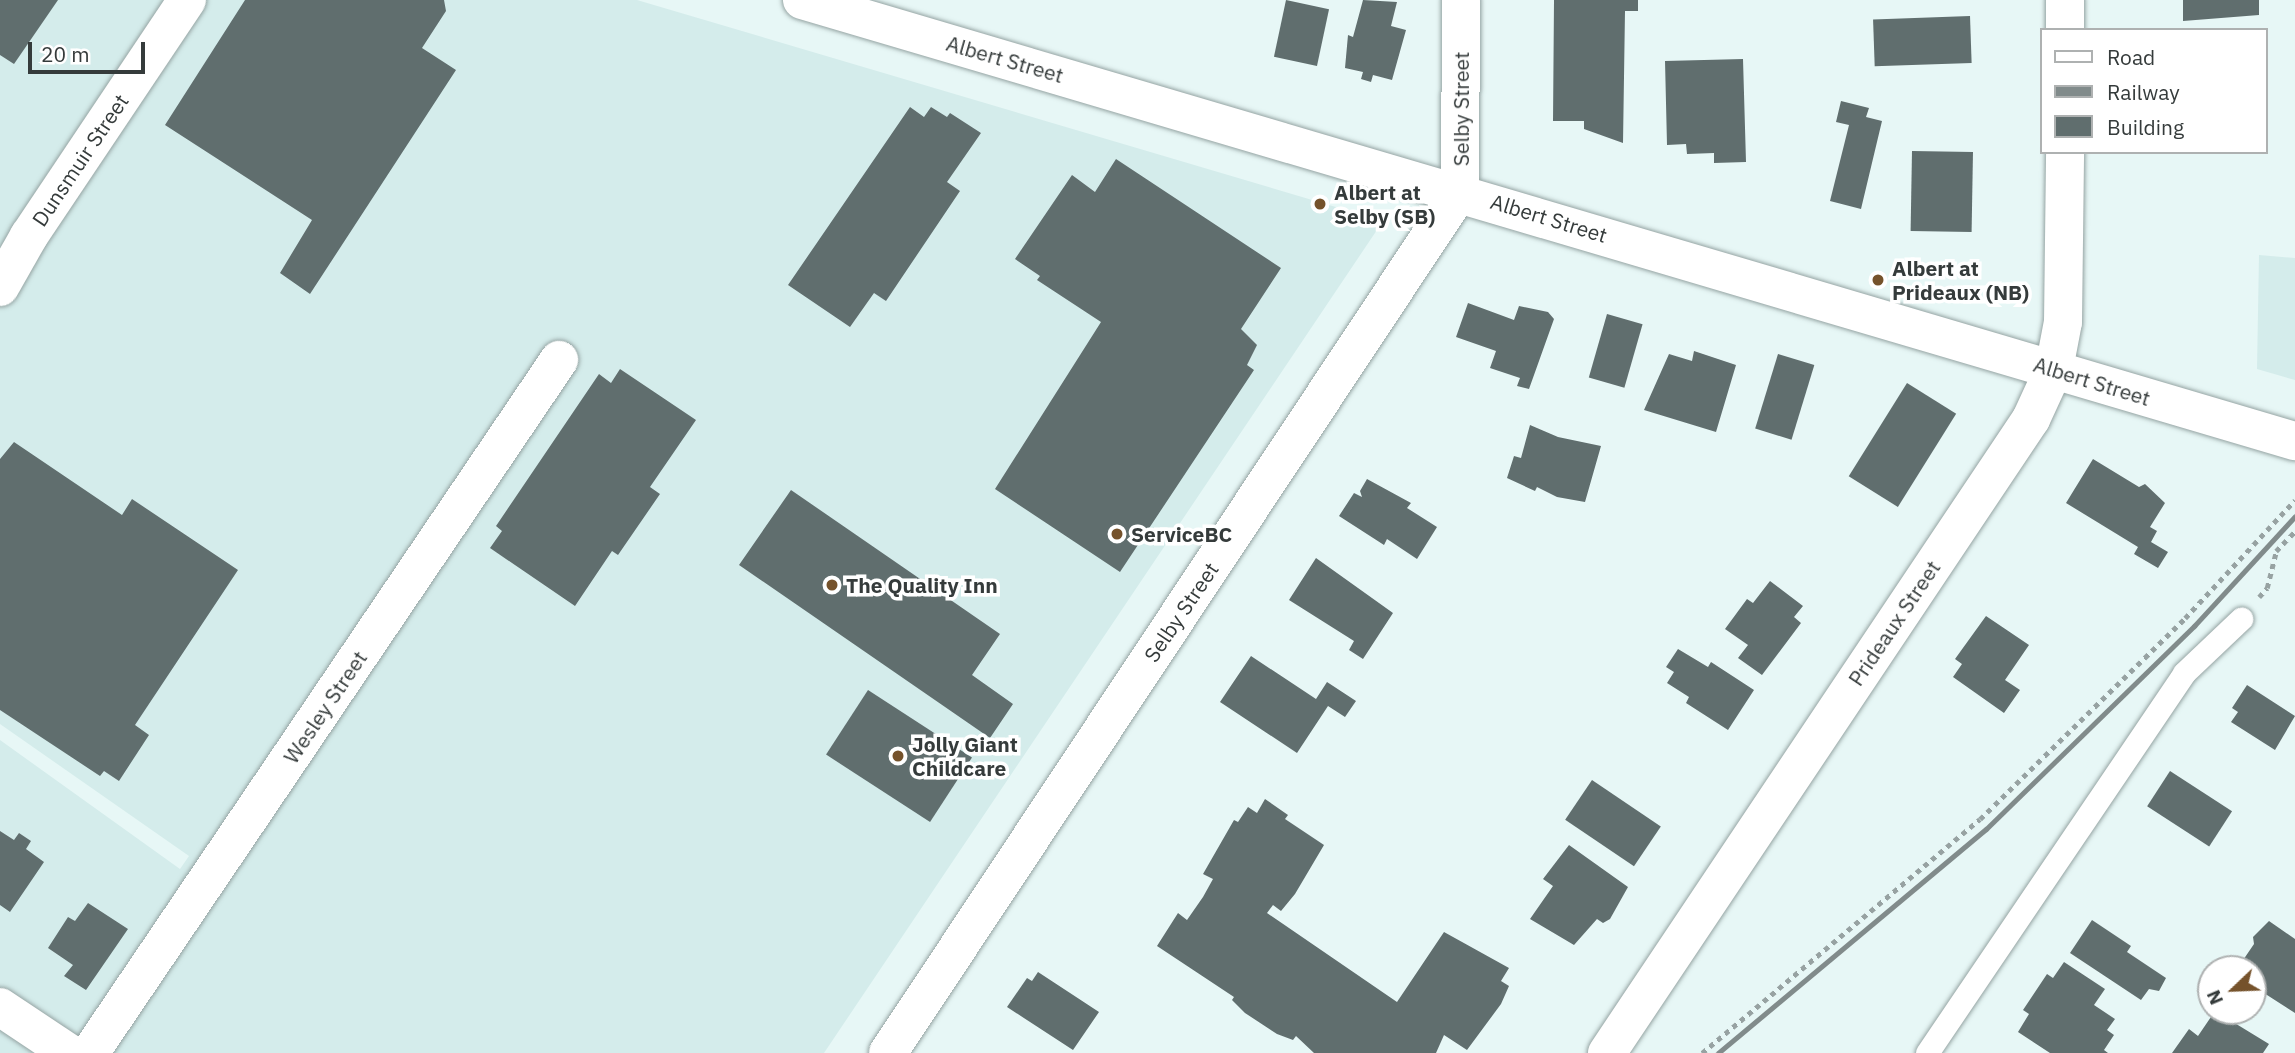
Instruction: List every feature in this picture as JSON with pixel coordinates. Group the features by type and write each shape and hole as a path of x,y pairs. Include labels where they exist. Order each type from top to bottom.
{"street":[{"name":"Dunsmuir Street","path":"2,278 187,0"},
{"name":"Selby Street","path":"888,1053 1460,191 1461,0"},
{"path":"2065,0 2065,28"},
{"name":"Albert Street","path":"813,2 1460,191 2295,441"},
{"name":"Prideaux Street","path":"1607,1053 2031,419 2054,369 2065,298 2065,154"},
{"name":"Wesley Street","path":"90,1053 559,360"},
{"path":"0,1007 69,1053"}],"lane":[{"path":"1927,1053 2184,673 2241,619"}],"path":[{"path":"1702,1053 1980,818 2185,618 2295,500"},
{"path":"2241,619 2267,588 2276,551 2295,531"}],"shaded area":[{"path":"0,0 637,0 1383,221 824,1053 0,1053 0,740 180,869 189,856 0,724"},
{"path":"2259,255 2295,258 2295,380 2257,369"}],"building":[{"path":"0,0 58,0 14,64 0,55"},
{"path":"245,0 444,0 446,11 422,48 456,70 310,294 280,273 312,220 165,125"},
{"path":"1286,0 1329,9 1317,66 1274,57"},
{"path":"1363,0 1397,2 1391,26 1406,30 1392,80 1373,75 1371,82 1361,79 1363,72 1345,68 1348,35 1353,37"},
{"path":"1554,0 1638,0 1638,11 1625,11 1623,143 1584,129 1584,121 1553,121"},
{"path":"2183,0 2259,0 2259,15 2183,21"},
{"path":"1970,16 1972,63 1875,66 1873,19"},
{"path":"1743,59 1746,162 1714,163 1714,153 1687,154 1686,144 1667,145 1665,61"},
{"path":"1841,101 1869,108 1866,117 1882,121 1861,209 1830,201 1849,125 1836,122"},
{"path":"910,107 924,117 931,107 947,117 950,113 981,133 947,182 960,191 886,301 874,293 850,327 788,285"},
{"path":"1912,151 1973,152 1972,232 1911,231"},
{"path":"1116,159 1281,268 1241,329 1257,345 1247,365 1254,370 1120,572 995,489 1101,322 1037,280 1040,276 1015,259 1072,175 1095,192"},
{"path":"1468,303 1514,320 1519,306 1548,312 1554,319 1529,389 1517,386 1520,378 1490,368 1496,351 1456,337"},
{"path":"1607,314 1643,324 1624,388 1589,377"},
{"path":"1694,351 1736,365 1716,432 1644,410 1669,354 1692,361"},
{"path":"1778,354 1814,365 1792,440 1755,429"},
{"path":"620,369 696,420 650,487 660,494 618,555 612,551 575,606 490,548 502,531 496,526 599,374 611,383"},
{"path":"1907,383 1956,414 1898,507 1849,476"},
{"path":"1530,425 1558,437 1601,446 1585,502 1557,497 1537,487 1535,491 1507,478 1514,456 1521,458"},
{"path":"14,442 122,515 132,499 238,570 135,725 149,735 119,781 104,771 100,776 0,710 0,459"},
{"path":"2093,459 2139,487 2145,484 2165,503 2150,527 2157,531 2151,542 2168,552 2158,568 2134,554 2138,547 2066,503"},
{"path":"1367,479 1411,503 1407,508 1437,527 1417,559 1387,539 1384,545 1339,516 1354,493 1362,497 1360,491"},
{"path":"791,490 1000,634 972,675 1013,704 990,738 739,565"},
{"path":"1316,558 1393,613 1363,659 1349,650 1354,641 1289,600"},
{"path":"1770,581 1803,606 1794,617 1801,623 1762,675 1738,658 1748,645 1725,629 1747,599 1753,603"},
{"path":"1986,616 2029,645 2005,680 2020,690 2004,713 1953,677 1962,664 1955,659"},
{"path":"1678,649 1708,667 1711,662 1754,690 1728,730 1686,703 1689,697 1667,683 1674,672 1666,667"},
{"path":"1251,656 1316,699 1327,682 1356,701 1345,717 1328,706 1297,753 1220,702"},
{"path":"2247,685 2295,716 2275,750 2231,722 2238,712 2232,708"},
{"name":"Jolly Giant Childcare","path":"868,690 972,758 930,822 826,755"},
{"path":"2170,771 2232,811 2209,847 2147,806"},
{"path":"1592,780 1661,826 1634,866 1565,820"},
{"path":"1265,799 1288,815 1285,819 1324,845 1295,894 1281,911 1273,905 1267,913 1397,1002 1444,932 1509,968 1501,981 1509,986 1501,1004 1467,1050 1444,1035 1436,1053 1314,1053 1296,1036 1293,1040 1277,1034 1245,1013 1232,1000 1234,997 1157,946 1178,913 1187,920 1203,897 1213,879 1203,874 1234,820 1238,822 1248,807 1257,813"},
{"path":"0,831 14,840 19,833 31,841 26,849 44,862 10,912 0,905"},
{"path":"1569,845 1628,887 1610,919 1603,923 1597,919 1574,945 1530,919 1553,886 1543,879"},
{"path":"88,903 128,929 86,990 64,976 73,965 48,948 68,917 75,921"},
{"path":"2092,920 2131,946 2127,952 2166,978 2159,991 2149,989 2141,1000 2070,953"},
{"path":"2269,921 2295,939 2295,1013 2267,995 2267,955 2247,955 2254,944 2253,937"},
{"path":"2064,962 2105,989 2094,1005 2115,1019 2107,1030 2114,1035 2104,1050 2108,1053 2050,1053 2018,1032 2029,1014 2023,1010 2047,974 2053,978"},
{"path":"1038,972 1099,1012 1073,1050 1007,1007 1027,978 1032,981"},
{"path":"2205,1025 2238,1025 2269,1044 2263,1053 2172,1053 2189,1029 2198,1036"}],"railway":[{"path":"1718,1053 1986,829 2194,626 2295,516"}],"place":[{"name":"Albert at Selby (SB)","path":"1320,204"},
{"name":"Albert at Prideaux (NB)","path":"1878,280"},
{"name":"ServiceBC","path":"1117,534"},
{"name":"The Quality Inn","path":"832,585"},
{"name":"Jolly Giant Childcare","path":"898,756"}]}
